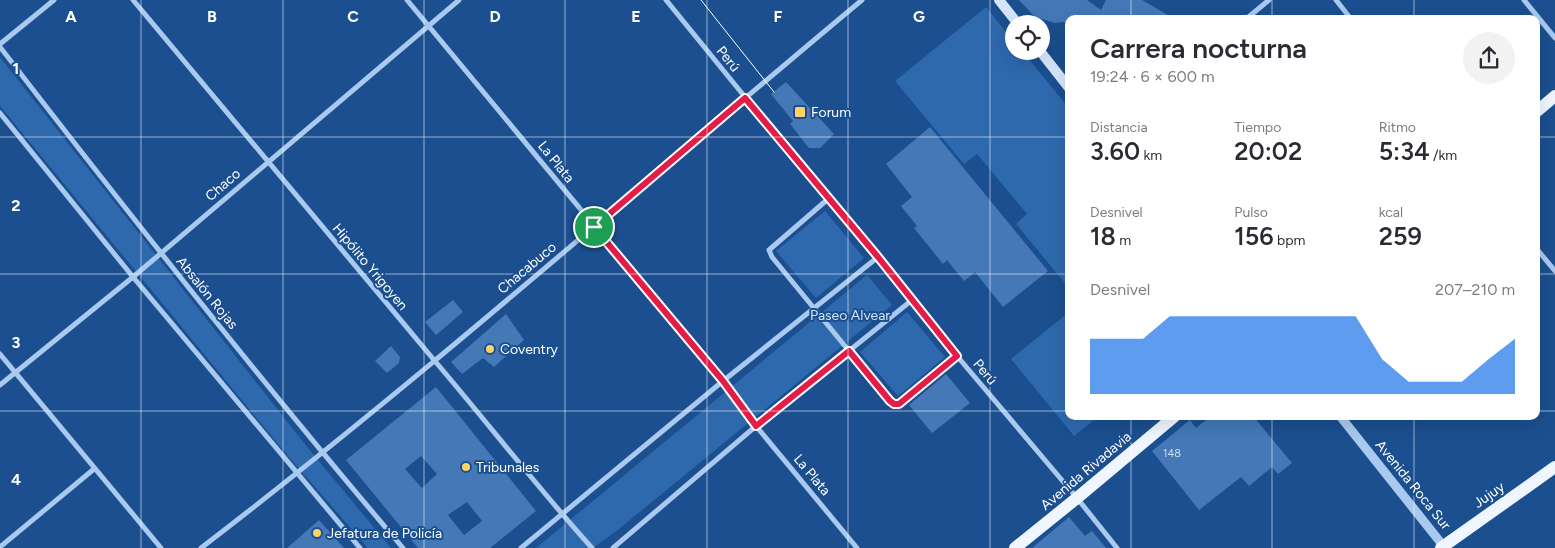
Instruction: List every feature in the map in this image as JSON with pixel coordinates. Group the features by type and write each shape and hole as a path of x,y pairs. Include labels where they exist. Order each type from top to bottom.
{"main road":[{"path":"999,0 1011,15"},
{"path":"1047,60 1065,83"},
{"path":"1540,109 1555,96"},
{"name":"Avenida Rivadavia","path":"1015,548 1170,420"},
{"name":"Jujuy","path":"1443,547 1555,467"}],"street":[{"path":"0,46 54,0"},
{"name":"Hipólito Yrigoyen","path":"133,0 561,514 592,548"},
{"name":"La Plata","path":"407,0 723,381 756,426 857,548"},
{"name":"Chaco","path":"0,385 161,254 459,0"},
{"name":"Perú","path":"666,0 957,356 1117,548"},
{"name":"Chacabuco","path":"201,548 322,454 862,0"},
{"path":"1251,15 1269,0"},
{"path":"1336,0 1348,15"},
{"path":"1524,0 1536,15"},
{"path":"1540,20 1555,38"},
{"name":"Absalón Rojas","path":"0,46 161,254 322,454 403,548"},
{"path":"0,113 133,277 360,548"},
{"path":"828,199 769,250 772,257 890,401 894,404 899,404 957,356"},
{"path":"1540,253 1555,271"},
{"path":"521,548 723,381 878,257"},
{"path":"613,548 756,426 912,300"},
{"path":"0,354 161,548"},
{"name":"Avenida Roca Sur","path":"1343,420 1443,547"},
{"path":"0,547 94,469"}],"green space":[{"path":"986,7 1005,31 1005,60 1029,60 1065,103 1065,283 1016,224 1027,214 977,154 964,164 895,81"},
{"path":"0,57 308,448 391,548 368,548 287,455 0,106"},
{"path":"825,211 864,258 816,298 776,251"},
{"name":"Paseo Alvear","path":"867,275 892,305 619,529 593,548 536,548"},
{"path":"907,312 945,357 898,396 860,352"},
{"path":"1065,315 1065,420 1094,420 1074,436 1011,359"}],"building":[{"path":"1019,0 1087,0 1101,10 1106,0 1142,0 1168,15 1065,15 1065,23 1050,22 1050,15 1033,15"},
{"name":"Forum","path":"786,82 834,134 820,148 809,148 790,124 793,121 771,94"},
{"path":"930,127 1048,271 1003,307 975,272 964,281 947,260 943,264 914,228 917,226 901,206 912,197 886,164"},
{"path":"453,300 463,312 436,335 425,322"},
{"name":"Coventry","path":"506,314 524,340 494,367 483,358 462,374 451,362"},
{"path":"391,346 400,357 399,363 387,373 375,361"},
{"path":"946,374 970,403 932,433 909,405"},
{"name":"Tribunales","path":"436,387 536,511 490,548 418,548 346,460","holes":["421,456 437,474 422,488 405,469","467,502 482,521 464,535 448,515"]},
{"path":"1190,420 1196,428 1206,420 1256,420 1292,463 1278,474 1272,467 1249,486 1241,477 1199,510 1152,451"},
{"path":"1069,517 1085,536 1092,531 1106,548 1032,548"},
{"name":"Jefatura de Policía","path":"319,520 344,548 287,548"}],"tram line":[{"path":"701,0 774,92"}],"place":[{"name":"Forum","path":"800,112"},
{"name":"Coventry","path":"490,349"},
{"name":"Tribunales","path":"466,467"},
{"name":"Jefatura de Policía","path":"317,533"}],"route":[{"path":"745,98 878,257 957,356 899,404 894,404 849,351 756,426 723,381 594,227 745,98"}]}
